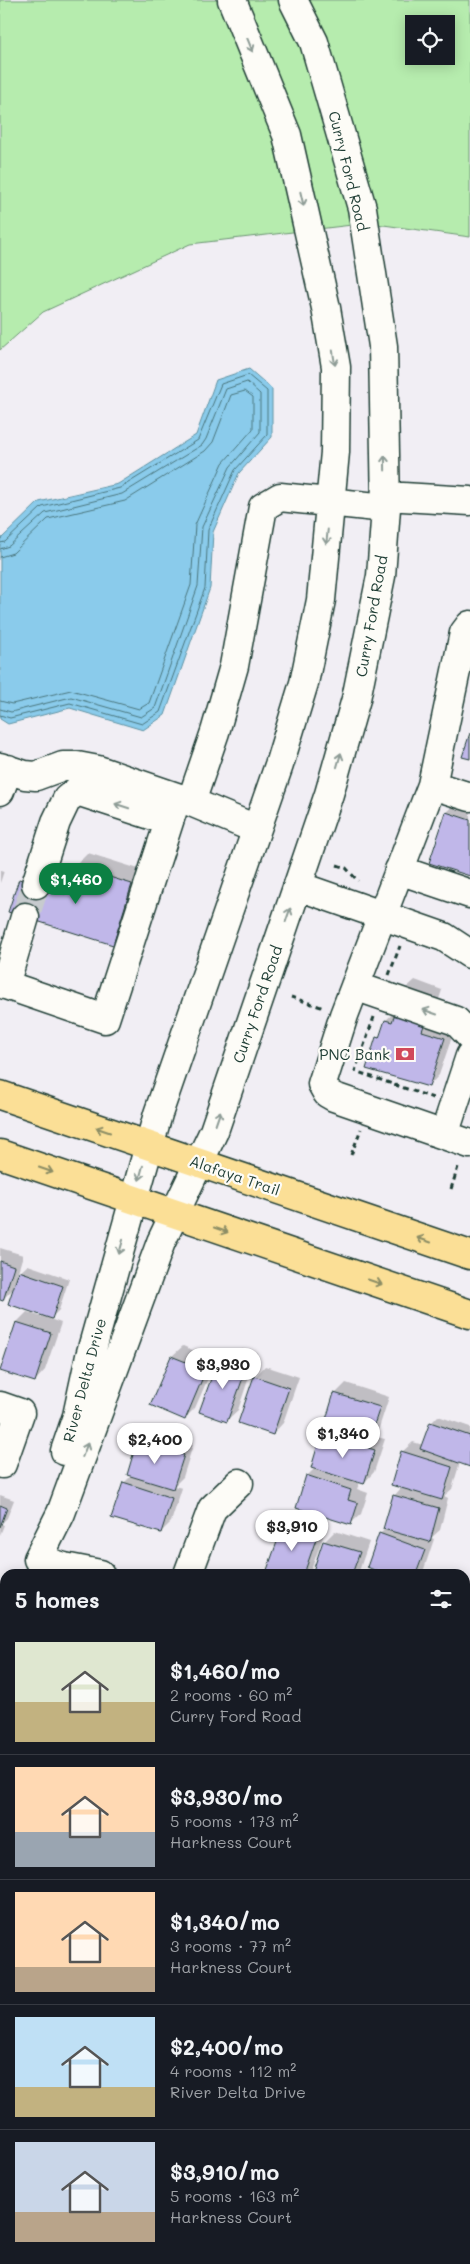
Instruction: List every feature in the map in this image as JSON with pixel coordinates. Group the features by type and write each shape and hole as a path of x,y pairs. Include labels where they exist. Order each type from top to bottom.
{"main road":[{"name":"Alafaya Trail","path":"0,1095 470,1256"},
{"path":"0,1154 470,1314"}],"street":[{"path":"134,1200 158,1114 279,765 304,683 321,600 331,503 335,452 336,367 326,308 287,135 232,0"},
{"name":"Curry Ford Road","path":"175,1214 214,1132 329,794 356,699 381,576 386,502 383,346 362,208 314,42 293,0"},
{"path":"25,917 3,984 105,1019 179,807 216,732 234,666 263,507 280,497 331,503 470,501"},
{"path":"470,625 464,633 432,785 381,915 322,1084 323,1089 334,1097 470,1144"},
{"path":"3,776 36,776 63,766 77,766 98,770 179,807"},
{"path":"432,785 470,797"},
{"path":"36,884 56,822 67,799 77,792 179,807 256,829"},
{"path":"399,870 470,894"},
{"path":"298,886 444,937 470,954"},
{"path":"355,986 456,1021 470,1036"},
{"path":"444,1135 470,1056"},
{"name":"River Delta Drive","path":"37,1567 46,1507 77,1416 90,1356 134,1200"},
{"name":"River Delta Drive","path":"37,1567 61,1513 161,1242 175,1214"},
{"path":"0,1406 20,1413 2,1464 0,1463"},
{"path":"190,1569 212,1509 239,1483"},
{"path":"37,1567 74,1569"}],"path":[{"path":"408,924 354,1071 435,1098 441,1081 461,1087"}],"green space":[{"path":"0,0 470,0 470,237 369,223 190,244 43,312 0,350"}],"water":[{"path":"249,369 272,389 272,437 239,473 213,532 210,588 165,715 143,730 70,708 8,724 0,719 0,540 39,502 118,484 196,435 216,380"}],"building":[{"path":"470,733 470,759 462,757"},
{"path":"446,812 470,820 470,876 429,863"},
{"path":"74,866 132,884 113,945 8,912 19,879 65,894"},
{"name":"PNC Bank","path":"403,990 433,1000 422,1031 445,1038 429,1087 366,1069 376,1037 379,1038 385,1020 392,1022"},
{"path":"0,1261 14,1266 3,1301 0,1300"},
{"path":"19,1271 63,1286 52,1319 8,1304"},
{"path":"16,1322 51,1333 35,1382 0,1371"},
{"path":"171,1356 206,1370 185,1420 150,1405"},
{"path":"231,1358 248,1364 227,1422 199,1412 216,1365 227,1369"},
{"path":"254,1376 289,1388 273,1435 238,1423"},
{"path":"334,1393 380,1407 369,1440 324,1426"},
{"path":"430,1422 470,1436 470,1467 420,1449"},
{"path":"321,1434 375,1450 364,1484 311,1468"},
{"path":"137,1441 184,1455 173,1489 127,1475"},
{"path":"401,1451 452,1467 442,1500 391,1485"},
{"path":"306,1475 351,1490 348,1500 358,1503 351,1525 296,1508"},
{"path":"123,1482 172,1498 161,1533 111,1518"},
{"path":"393,1495 439,1508 430,1542 383,1529"},
{"path":"0,1505 7,1508 0,1527"},
{"path":"283,1525 317,1536 306,1569 267,1569"},
{"path":"379,1533 425,1550 418,1569 372,1569 367,1567"},
{"path":"323,1541 360,1552 354,1569 314,1569"}],"tunnel":[{"path":"25,917 36,884"}],"place":[{"name":"PNC Bank","path":"405,1054"}]}
